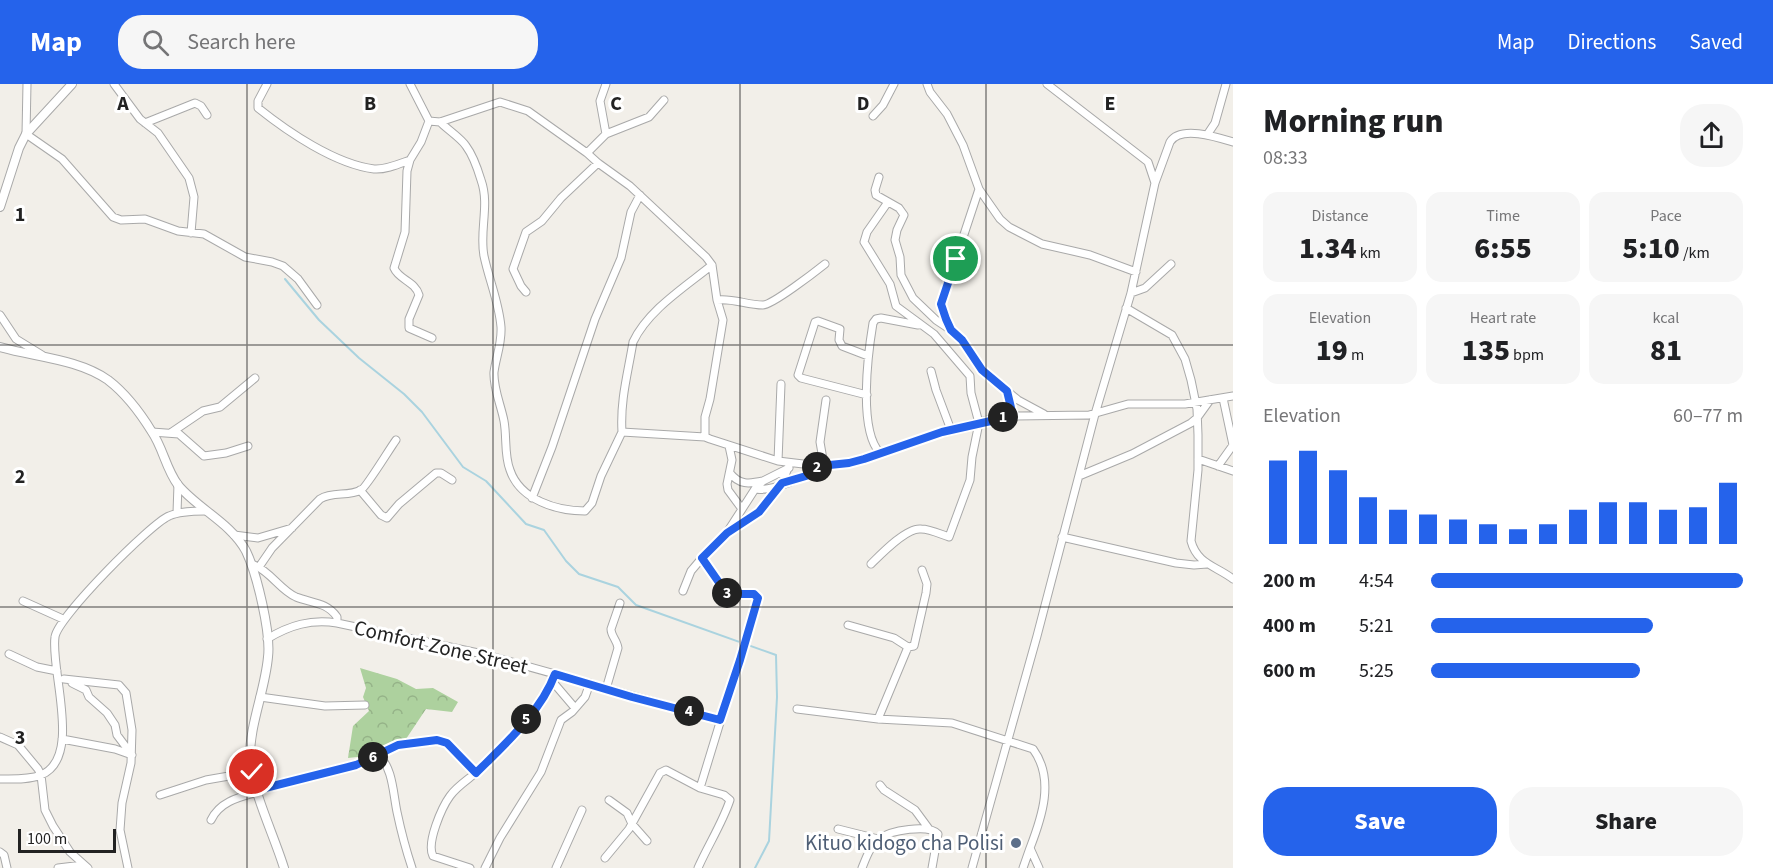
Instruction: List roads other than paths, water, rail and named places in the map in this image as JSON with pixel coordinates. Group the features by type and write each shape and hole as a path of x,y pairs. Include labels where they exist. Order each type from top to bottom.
{"street":[{"path":"0,207 26,134 27,84"},
{"path":"26,134 72,84"},
{"path":"114,84 145,123 158,133 185,170 194,197 191,233"},
{"path":"267,84 258,101 258,108 279,124 325,152 357,165 376,169 410,160"},
{"path":"410,84 430,121"},
{"path":"606,84 600,101 606,134"},
{"path":"873,116 883,105 894,84"},
{"path":"927,84 930,92 947,114 963,145 979,189 1000,219 1015,231 1042,244 1090,255 1136,272"},
{"path":"1047,84 1148,162 1155,183"},
{"path":"1207,135 1215,123 1226,84"},
{"path":"587,153 606,134 645,119 664,100"},
{"path":"430,121 440,122 500,102 528,111 587,153 640,195 706,257 712,265 717,300 723,320 705,417 705,437"},
{"path":"145,123 195,104 201,106 207,115"},
{"path":"430,121 406,171 405,232 394,268 398,275 417,289 419,295 409,319 409,328 432,338"},
{"path":"440,122 466,147 483,185 485,194 482,237 484,256 496,295 501,326 494,374 495,385 506,433 510,471 532,498 558,507 587,510 622,432 620,417 622,398 636,334 662,307 712,265"},
{"path":"26,134 62,159 113,217 121,220 145,219 178,231 209,236 245,257 283,266 298,279 317,305"},
{"path":"972,868 1095,414 1131,293 1155,183 1173,136 1207,135 1233,142"},
{"path":"526,292 520,286 513,268 524,235 529,228 542,221 561,198 598,163"},
{"path":"879,177 875,193 899,208 904,215 895,235 903,280 917,302 962,340 982,370 1018,400 1046,415"},
{"path":"951,330 941,304 979,189"},
{"path":"532,498 552,447 594,319 621,258 631,213 640,195"},
{"path":"871,564 885,550 914,530 923,529 949,537 970,480 979,423 971,393 970,376 939,339 896,306 890,284 864,242 867,232 888,202"},
{"path":"717,300 734,299 750,304 767,304 825,264"},
{"path":"1131,293 1145,288 1171,264"},
{"path":"1126,308 1173,335 1185,359 1196,403 1197,418 1198,459 1191,541 1197,555 1207,564 1233,579"},
{"path":"0,315 16,339 49,359"},
{"path":"880,453 874,446 871,435 867,394 868,356 873,323 876,319 921,325"},
{"path":"867,394 801,378 798,375 815,322 818,321 840,329 839,340 842,346 868,356"},
{"path":"0,346 79,366 108,381 124,396 152,432 178,484 234,536 255,565 296,597 313,601 329,609 337,618 337,622"},
{"path":"932,371 938,396 951,430"},
{"path":"172,432 203,411 220,407 255,378"},
{"path":"778,461 781,384"},
{"path":"1007,391 1013,416"},
{"path":"622,432 705,437 790,466 822,465 849,463 951,430 1013,416 1095,414 1128,404 1196,403 1233,396"},
{"path":"1218,466 1233,445 1223,398"},
{"path":"822,465 820,442 826,399"},
{"path":"1079,476 1146,448 1197,418 1210,400"},
{"path":"152,432 172,432 188,441 204,456 226,453 248,446"},
{"path":"284,868 252,772 250,752 269,657 255,565 324,496 360,490 367,485 379,463 396,440"},
{"path":"729,446 732,460 728,490 742,509"},
{"path":"1198,459 1233,471"},
{"path":"755,489 769,489 806,476 822,465"},
{"path":"727,533 755,489 763,481 790,466"},
{"path":"683,591 691,571 702,558 727,533 759,512 782,483 790,466"},
{"path":"360,490 387,518 399,504 436,473 441,473 452,480"},
{"path":"730,473 741,483 763,481"},
{"path":"177,513 178,484"},
{"path":"0,779 30,778 41,775 54,764 62,739 63,717 61,681 57,671 54,639 63,619 138,541 164,518 177,513 205,511"},
{"path":"737,516 743,523"},
{"path":"234,536 258,538 294,527"},
{"path":"1062,537 1176,563 1207,564"},
{"path":"700,788 758,598 747,592 727,594 702,558"},
{"path":"848,625 894,638 908,647 914,646 927,584 922,570"},
{"path":"23,601 63,619"},
{"path":"606,689 618,648 611,629 620,603"},
{"name":"Comfort Zone Street","path":"267,639 301,623 337,622 483,654 553,677 590,683 720,720"},
{"path":"878,719 908,647"},
{"path":"9,654 37,667 57,671"},
{"path":"470,868 433,856 430,849 435,827 449,798 476,773 528,717 553,677 575,708"},
{"path":"61,681 119,685 123,688 131,720 132,755 122,802 120,830 128,868"},
{"path":"61,681 86,690 89,697 103,709 115,726 117,735 132,755"},
{"path":"485,868 500,838 541,772 561,720 585,697 590,683"},
{"path":"260,697 325,706 365,705"},
{"path":"797,709 878,719 952,723 1033,749 1042,767 1045,799 1040,821 1023,868"},
{"path":"0,737 18,745 41,775 45,810 70,852 85,866"},
{"path":"62,739 115,749 132,755"},
{"path":"211,820 228,802 258,791 338,770 398,745 440,740 450,746 476,773"},
{"path":"378,754 390,773 397,812 412,868"},
{"path":"605,858 633,824 663,770 700,788 724,795 730,800 698,868"},
{"path":"160,795 206,780 252,772"},
{"path":"880,785 915,810 929,829 938,834 932,868"},
{"path":"609,800 627,813 647,841"},
{"path":"556,868 582,810"},
{"path":"838,829 878,839"},
{"path":"862,868 878,839 895,832 929,829"},
{"path":"1030,848 1039,868"},
{"path":"0,852 4,855 7,868"},
{"path":"58,868 85,866"}],"waterway":[{"path":"285,279 319,320 422,412 463,467 486,481 526,524 544,530 566,561 579,574 618,587 636,605 776,655 777,697 769,841 755,868"}],"place":[{"name":"Kituo kidogo cha Polisi","path":"1016,843"}]}
